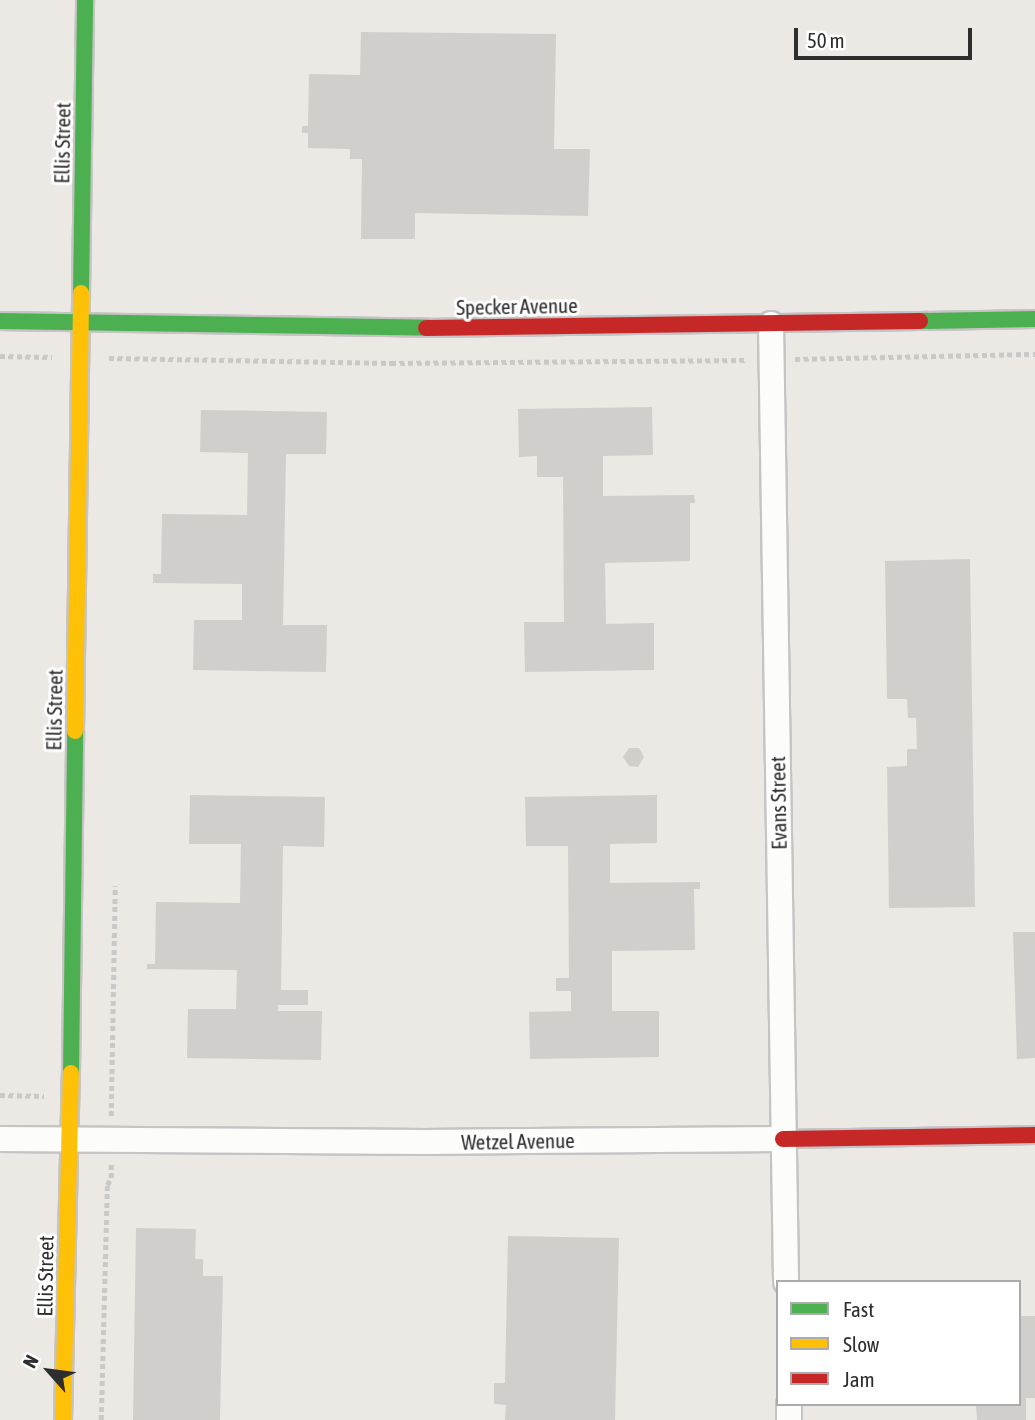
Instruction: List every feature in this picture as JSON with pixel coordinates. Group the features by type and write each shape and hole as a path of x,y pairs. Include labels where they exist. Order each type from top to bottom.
{"street":[{"name":"Ellis Street","path":"63,1420 70,1140 85,0"},
{"name":"Specker Avenue","path":"0,321 438,328 1035,319"},
{"name":"Evans Street","path":"771,324 786,1280"},
{"name":"Wetzel Avenue","path":"0,1139 425,1142 1035,1135"}],"path":[{"path":"0,356 391,363 771,360 1035,354"}],"building":[{"path":"361,32 556,34 554,149 590,149 588,216 415,213 415,239 361,239 362,159 350,159 350,149 308,148 308,133 302,133 302,126 308,126 309,74 360,75"},
{"path":"652,407 653,455 603,456 603,496 694,495 695,503 690,503 690,561 605,563 606,624 654,623 654,670 525,672 524,622 564,622 563,477 537,477 537,456 519,457 518,409"},
{"path":"201,410 327,412 326,454 286,454 283,625 327,625 326,672 193,670 194,620 242,620 242,584 153,583 153,574 161,574 162,514 247,515 248,453 200,452"},
{"path":"970,559 975,907 889,908 887,767 907,766 907,749 917,749 916,718 908,718 907,699 887,699 885,561"},
{"path":"629,748 639,748 644,757 638,767 629,766 623,757"},
{"path":"190,795 325,797 324,847 283,846 281,990 308,990 308,1005 278,1005 278,1011 322,1011 321,1060 187,1058 188,1009 236,1009 237,970 147,969 147,964 155,964 156,902 240,903 241,844 189,844"},
{"path":"657,795 657,843 610,844 610,883 700,882 700,889 694,889 695,950 612,951 612,1011 659,1011 659,1057 530,1059 529,1012 571,1011 571,991 556,991 556,978 569,978 568,846 526,846 525,797"},
{"path":"1013,932 1035,932 1035,1058 1017,1059"},
{"path":"136,1228 196,1229 195,1259 203,1259 203,1276 223,1276 220,1420 133,1420"},
{"path":"508,1236 619,1238 615,1420 505,1420 506,1405 494,1404 494,1383 505,1383"},
{"path":"1021,1316 1035,1316 1035,1398 1026,1398 1026,1420 977,1420 976,1406 1021,1406"}],"traffic: fast":[{"path":"81,293 85,0"},
{"path":"920,321 1035,319"},
{"path":"0,321 426,328"},
{"path":"71,1073 75,731"}],"traffic: slow":[{"path":"75,731 81,293"},
{"path":"63,1420 71,1073"}],"traffic: jam":[{"path":"426,328 920,321"},
{"path":"783,1139 1035,1135"}]}
